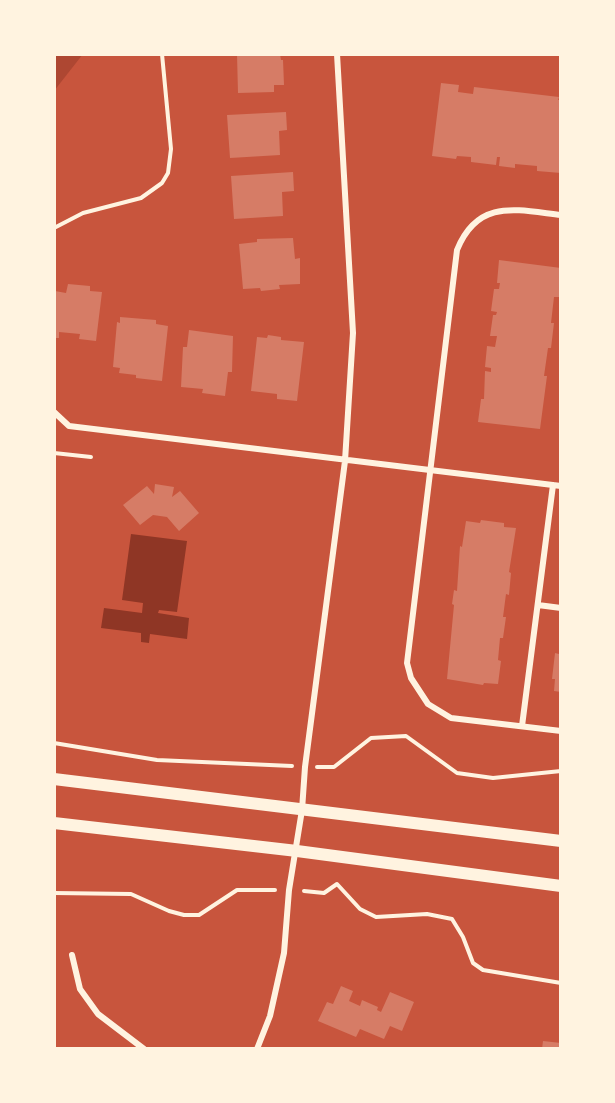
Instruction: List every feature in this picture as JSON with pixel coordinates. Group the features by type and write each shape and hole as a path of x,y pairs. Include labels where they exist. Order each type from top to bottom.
{"main road":[{"path":"54,779 561,841"},
{"path":"54,823 297,851 561,886"}],"street":[{"path":"257,1049 270,1016 285,953 289,890 297,851 305,767 345,461 353,333 337,54"},
{"path":"561,215 506,209 488,215 475,223 462,237 458,250 429,470 407,663 411,678 428,704 451,718 561,731"},
{"path":"54,412 69,426 561,486"},
{"path":"522,726 553,485"},
{"path":"538,605 561,608"},
{"path":"72,955 80,989 98,1014 144,1049"}],"path":[{"path":"54,228 82,213 141,198 162,183 168,172 171,149 162,54"},
{"path":"54,453 91,457"},
{"path":"54,893 131,894 169,911 184,915 199,915 237,890 324,893 337,884 360,909 376,917 428,914 452,920 463,937 473,963 483,970 561,984"}],"shaded area":[{"path":"54,54 83,54 54,91"},
{"path":"131,534 187,541 177,612 159,610 158,613 189,618 187,639 150,634 149,643 141,642 141,633 101,628 104,608 142,613 143,603 122,600"}],"building":[{"path":"237,54 280,54 283,60 284,85 274,85 274,92 238,93"},
{"path":"441,83 459,85 458,92 473,94 474,87 559,97 558,100 561,100 561,173 537,171 537,166 515,164 515,168 499,166 500,157 497,157 496,165 471,162 471,157 457,156 456,159 432,156"},
{"path":"286,112 287,130 279,131 280,155 230,158 227,115"},
{"path":"293,172 294,191 282,192 283,216 234,219 231,176"},
{"path":"293,238 295,259 300,258 300,284 279,285 280,289 261,291 260,288 243,289 239,244 257,242 257,239"},
{"path":"499,260 561,268 559,297 554,297 551,323 554,323 544,376 547,376 540,429 478,422 481,399 484,399 485,371 491,372 491,368 485,367 487,346 495,347 497,336 490,336 493,315 497,312 491,311 494,289 499,289 500,283 497,283"},
{"path":"68,284 90,286 90,291 102,292 96,341 79,339 80,334 59,332 59,338 54,338 55,291 66,293"},
{"path":"120,317 156,320 156,324 168,326 162,381 136,378 136,375 119,373 120,368 113,367 117,322 120,323"},
{"path":"189,330 233,336 232,372 228,372 225,396 202,393 203,389 181,387 183,347 187,347"},
{"path":"268,335 281,337 281,340 304,342 297,401 277,399 277,394 251,391 257,337 267,338"},
{"path":"155,484 174,487 172,497 180,491 199,513 179,531 167,517 153,515 140,525 123,505 147,486 154,494"},
{"path":"481,520 504,523 504,527 516,528 509,572 511,573 509,595 506,594 503,617 506,617 503,638 500,638 498,660 501,661 498,684 484,683 483,685 447,679 454,605 452,604 454,590 457,591 460,546 462,547 466,521 480,523"},
{"path":"559,646 561,646 561,692 554,691 555,679 552,679 555,653 559,654"},
{"path":"341,986 353,991 349,1001 360,1006 362,1000 378,1007 377,1010 381,1012 390,992 414,1002 402,1031 390,1026 384,1039 360,1029 356,1037 318,1021 327,1002 333,1004"},
{"path":"543,1041 561,1043 561,1049 542,1049"}]}
